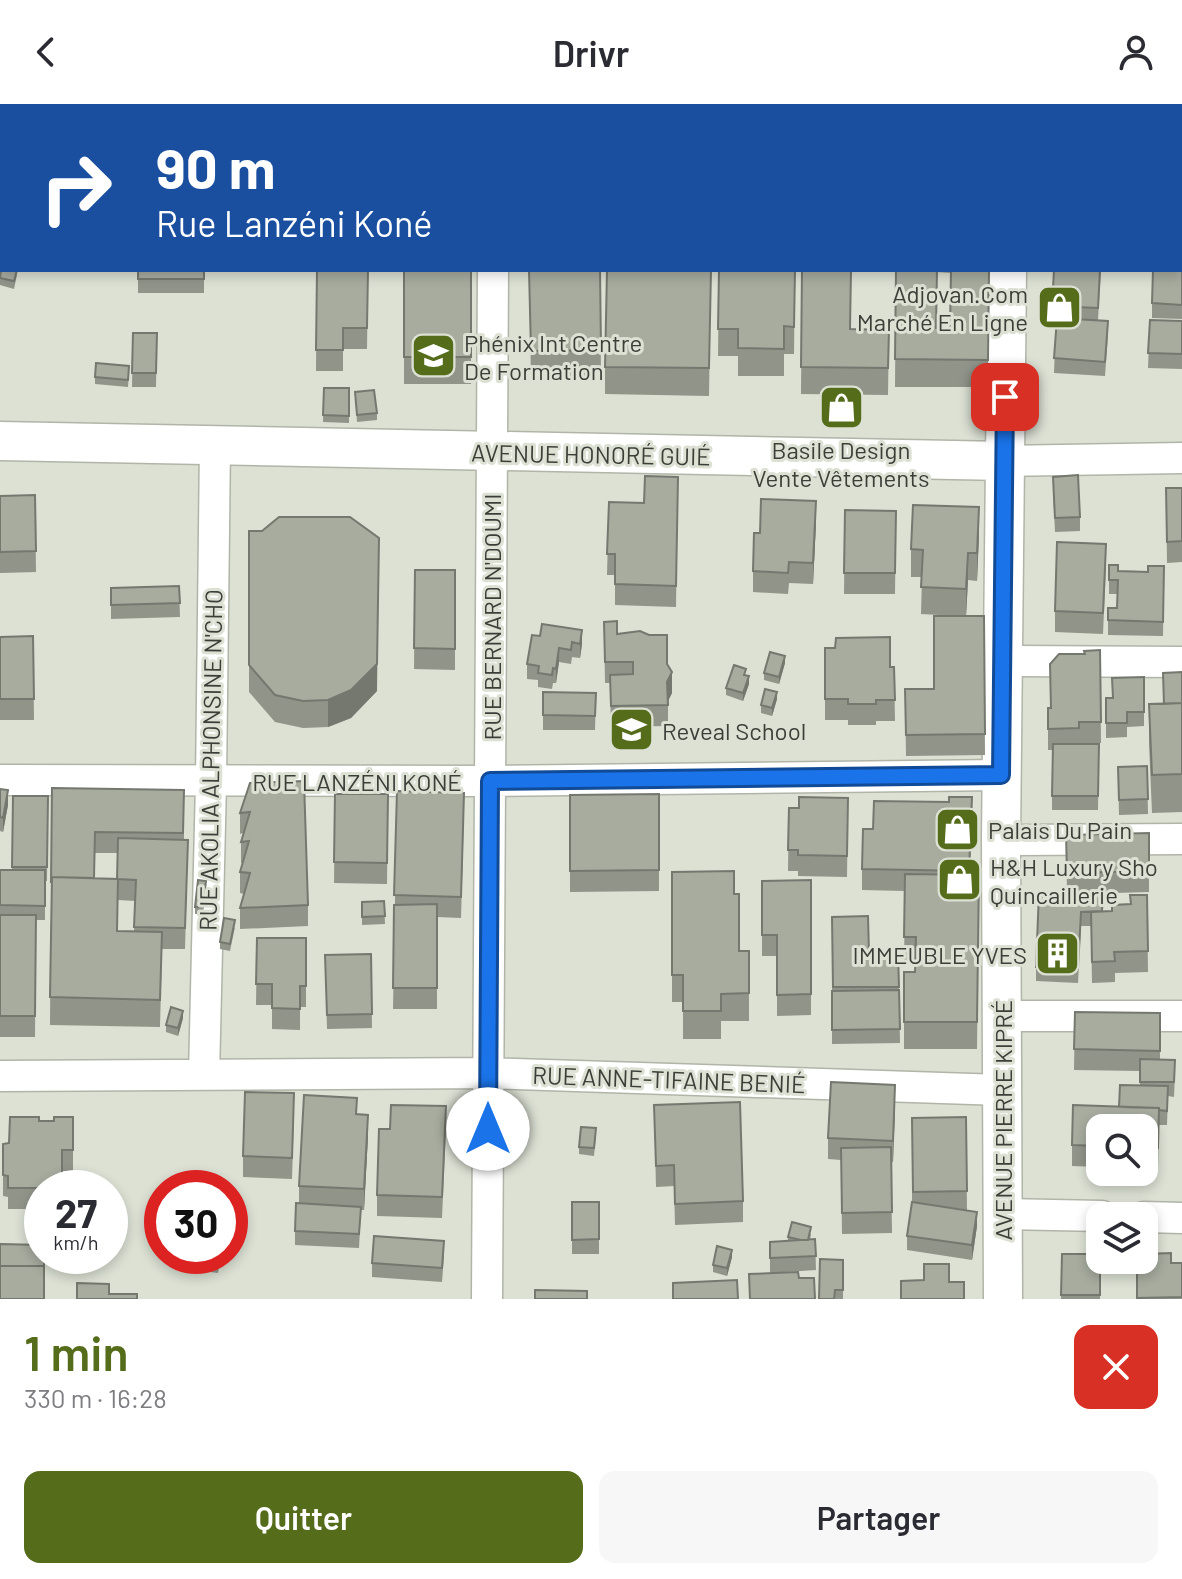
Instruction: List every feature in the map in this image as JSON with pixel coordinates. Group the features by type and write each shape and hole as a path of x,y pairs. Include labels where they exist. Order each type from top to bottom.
{"street":[{"name":"RUE BERNARD N'DOUMI","path":"487,1299 493,272"},
{"name":"AVENUE PIERRE KIPRÉ","path":"1003,1299 1001,775 1007,272"},
{"name":"AVENUE HONORÉ GUIÉ","path":"0,441 1004,461 1182,458"},
{"name":"RUE AKOLIA ALPHONSINE N'CHO","path":"204,1075 215,445"},
{"path":"1003,661 1182,662"},
{"name":"RUE LANZÉNI KONÉ","path":"0,780 490,781 1001,775"},
{"path":"1001,840 1182,839"},
{"path":"1002,1016 1182,1016"},
{"name":"RUE ANNE-TIFAINE BENIÉ","path":"0,1076 488,1073 1002,1090"},
{"path":"1003,1214 1086,1216"},
{"path":"1158,1217 1182,1218"}],"building":[{"path":"1,272 16,272 14,281 0,278"},
{"path":"138,272 204,272 204,279 138,279"},
{"path":"317,272 368,272 367,328 343,328 343,350 316,350"},
{"path":"404,272 471,272 471,357 404,357"},
{"path":"529,272 600,272 601,350 531,351"},
{"path":"607,272 711,272 709,368 605,367"},
{"path":"719,272 795,272 794,327 784,326 784,349 738,348 738,329 718,329"},
{"path":"802,272 851,272 850,329 889,330 888,368 801,367"},
{"path":"896,272 937,272 936,328 950,329 951,272 989,272 988,360 895,359"},
{"path":"1054,272 1100,272 1098,308 1052,306"},
{"path":"1153,272 1182,272 1182,305 1152,303"},
{"path":"1057,318 1108,321 1105,362 1054,358"},
{"path":"1150,320 1182,321 1182,354 1148,353"},
{"path":"133,333 157,333 156,373 132,373"},
{"path":"96,363 129,366 128,380 95,377"},
{"path":"324,388 349,388 349,416 323,415"},
{"path":"374,390 377,413 357,415 355,392"},
{"path":"1078,475 1080,517 1055,518 1053,477"},
{"path":"645,476 678,477 676,586 615,584 615,554 607,554 609,502 644,503"},
{"path":"1166,488 1182,488 1182,541 1167,542"},
{"path":"35,495 36,551 0,552 0,496"},
{"path":"761,499 816,501 813,563 789,562 788,573 753,571 754,533 760,533"},
{"path":"913,505 979,507 977,553 968,553 966,589 921,587 923,550 911,549"},
{"path":"845,510 896,511 895,573 844,573"},
{"path":"279,517 350,517 379,538 377,664 351,690 328,700 303,701 275,695 249,665 249,531 262,531"},
{"path":"1057,542 1106,544 1103,613 1055,611"},
{"path":"1109,565 1118,565 1118,571 1148,572 1148,566 1164,566 1163,622 1108,620 1108,608 1117,608 1118,580 1109,580"},
{"path":"415,570 455,570 455,649 414,648"},
{"path":"179,586 180,603 111,605 111,588"},
{"path":"934,616 984,616 985,734 906,735 905,689 934,689"},
{"path":"617,621 617,634 640,631 649,635 667,635 667,664 672,672 667,682 668,705 611,706 610,675 633,674 633,662 605,662 604,622"},
{"path":"542,624 582,630 580,644 572,642 571,650 559,648 552,675 538,673 539,666 527,664 532,635 540,636"},
{"path":"33,636 34,699 0,699 0,637"},
{"path":"890,637 895,700 848,704 848,699 825,699 825,648 835,648 836,638"},
{"path":"1100,650 1101,722 1079,722 1079,728 1048,729 1050,664 1059,654 1085,654 1084,651"},
{"path":"770,652 785,656 779,677 764,673"},
{"path":"734,665 746,669 744,675 749,676 743,693 726,688"},
{"path":"1182,672 1182,703 1164,704 1163,673"},
{"path":"1144,677 1144,712 1127,712 1127,723 1106,723 1106,698 1113,698 1112,678"},
{"path":"765,689 777,692 772,708 761,705"},
{"path":"543,692 596,693 595,716 543,715"},
{"path":"1182,703 1182,774 1152,775 1149,704"},
{"path":"1053,744 1099,744 1098,796 1052,796"},
{"path":"1147,766 1148,799 1119,800 1118,767"},
{"path":"304,781 308,905 240,908 250,873 240,872 249,841 241,842 250,812 240,813 250,783"},
{"path":"52,788 184,790 183,833 95,832 94,878 52,877 51,883"},
{"path":"0,789 8,790 3,818 0,817"},
{"path":"397,791 464,793 461,897 394,895"},
{"path":"335,794 388,794 387,863 334,862"},
{"path":"659,794 659,870 570,871 570,795"},
{"path":"13,796 48,796 47,867 12,867"},
{"path":"799,797 848,798 847,856 798,855 798,850 788,850 789,808 799,808"},
{"path":"949,797 972,797 969,871 862,869 863,829 873,829 874,801 949,802"},
{"path":"1149,833 1149,871 1067,873 1066,835"},
{"path":"118,838 188,840 185,928 134,927 136,880 117,879"},
{"path":"0,870 45,870 45,906 0,905"},
{"path":"734,871 734,894 739,894 739,951 749,951 749,993 721,994 721,1011 683,1011 683,975 672,975 672,872"},
{"path":"905,874 979,875 977,1022 904,1022 904,972 915,972 916,937 904,937"},
{"path":"52,877 118,879 117,931 162,932 160,1000 50,997"},
{"path":"198,880 206,881 203,907 195,907"},
{"path":"811,880 811,994 777,995 777,935 762,935 762,881"},
{"name":"IMMEUBLE YVES","path":"1039,892 1103,894 1102,911 1081,912 1078,969 1036,967"},
{"path":"1130,895 1147,895 1148,951 1114,952 1115,961 1092,962 1091,912 1112,911 1112,905 1131,904"},
{"path":"384,901 385,916 362,917 362,902"},
{"path":"437,904 437,988 393,988 394,905"},
{"path":"0,915 36,915 35,1016 0,1016"},
{"path":"868,916 869,954 898,952 899,987 833,987 832,917"},
{"path":"224,918 235,920 230,944 220,942"},
{"path":"257,938 306,938 306,986 300,986 300,1009 272,1008 272,984 256,984"},
{"path":"371,954 372,1014 327,1015 325,955"},
{"path":"899,990 900,1029 832,1030 832,991"},
{"path":"171,1007 183,1011 178,1028 166,1025"},
{"path":"1075,1012 1160,1013 1160,1051 1074,1049"},
{"path":"1140,1059 1175,1060 1174,1082 1140,1082"},
{"path":"831,1082 895,1085 893,1141 828,1138"},
{"path":"1120,1085 1168,1086 1167,1111 1119,1107"},
{"path":"245,1092 294,1093 292,1158 243,1156"},
{"path":"304,1095 357,1098 356,1114 368,1115 364,1189 299,1186"},
{"path":"740,1102 743,1201 675,1204 674,1165 656,1166 654,1105"},
{"path":"391,1105 446,1106 442,1197 377,1195 379,1129 390,1129"},
{"path":"1073,1105 1159,1108 1158,1148 1158,1114 1086,1114 1086,1146 1072,1145"},
{"path":"10,1117 39,1117 39,1121 54,1121 54,1117 73,1117 73,1150 62,1150 62,1170 24,1170 24,1188 8,1188 8,1176 3,1175 3,1144 9,1143"},
{"path":"966,1117 967,1191 913,1192 912,1118"},
{"path":"581,1127 596,1128 594,1148 579,1147"},
{"path":"891,1147 892,1212 842,1213 841,1148"},
{"path":"572,1202 599,1202 599,1239 572,1240"},
{"path":"912,1202 977,1212 972,1245 907,1236"},
{"path":"296,1203 361,1207 359,1234 295,1231"},
{"path":"792,1222 811,1227 808,1240 788,1237"},
{"path":"374,1236 444,1241 442,1268 372,1263"},
{"path":"815,1239 816,1256 770,1258 770,1242"},
{"path":"0,1244 24,1245 24,1266 0,1266"},
{"path":"717,1246 732,1250 727,1268 713,1265"},
{"path":"1158,1253 1171,1253 1171,1263 1182,1263 1182,1297 1137,1298 1137,1274 1158,1274"},
{"path":"1062,1254 1086,1254 1086,1274 1100,1274 1100,1295 1061,1295"},
{"path":"820,1259 843,1260 843,1290 835,1290 834,1299 819,1299"},
{"path":"924,1264 949,1264 949,1282 964,1282 964,1299 901,1299 901,1281 924,1280"},
{"path":"0,1266 24,1266 24,1274 44,1274 44,1299 0,1299"},
{"path":"798,1272 799,1278 814,1278 815,1299 750,1299 749,1274"},
{"path":"737,1280 738,1299 673,1299 673,1283"},
{"path":"77,1283 109,1284 109,1294 137,1294 137,1299 77,1299"},
{"path":"535,1290 587,1291 587,1299 535,1299"}],"place":[{"name":"Adjovan.Com Marché En Ligne","path":"1059,307"},
{"name":"Phénix Int Centre De Formation","path":"433,356"},
{"name":"Basile Design Vente Vêtements","path":"841,407"},
{"name":"Reveal School","path":"631,730"},
{"name":"Palais Du Pain","path":"957,829"},
{"name":"H&H Luxury Sho Quincaillerie","path":"959,880"},
{"name":"IMMEUBLE YVES","path":"1058,954"}],"route":[{"path":"488,1129 490,781 1001,775 1005,397"}]}
